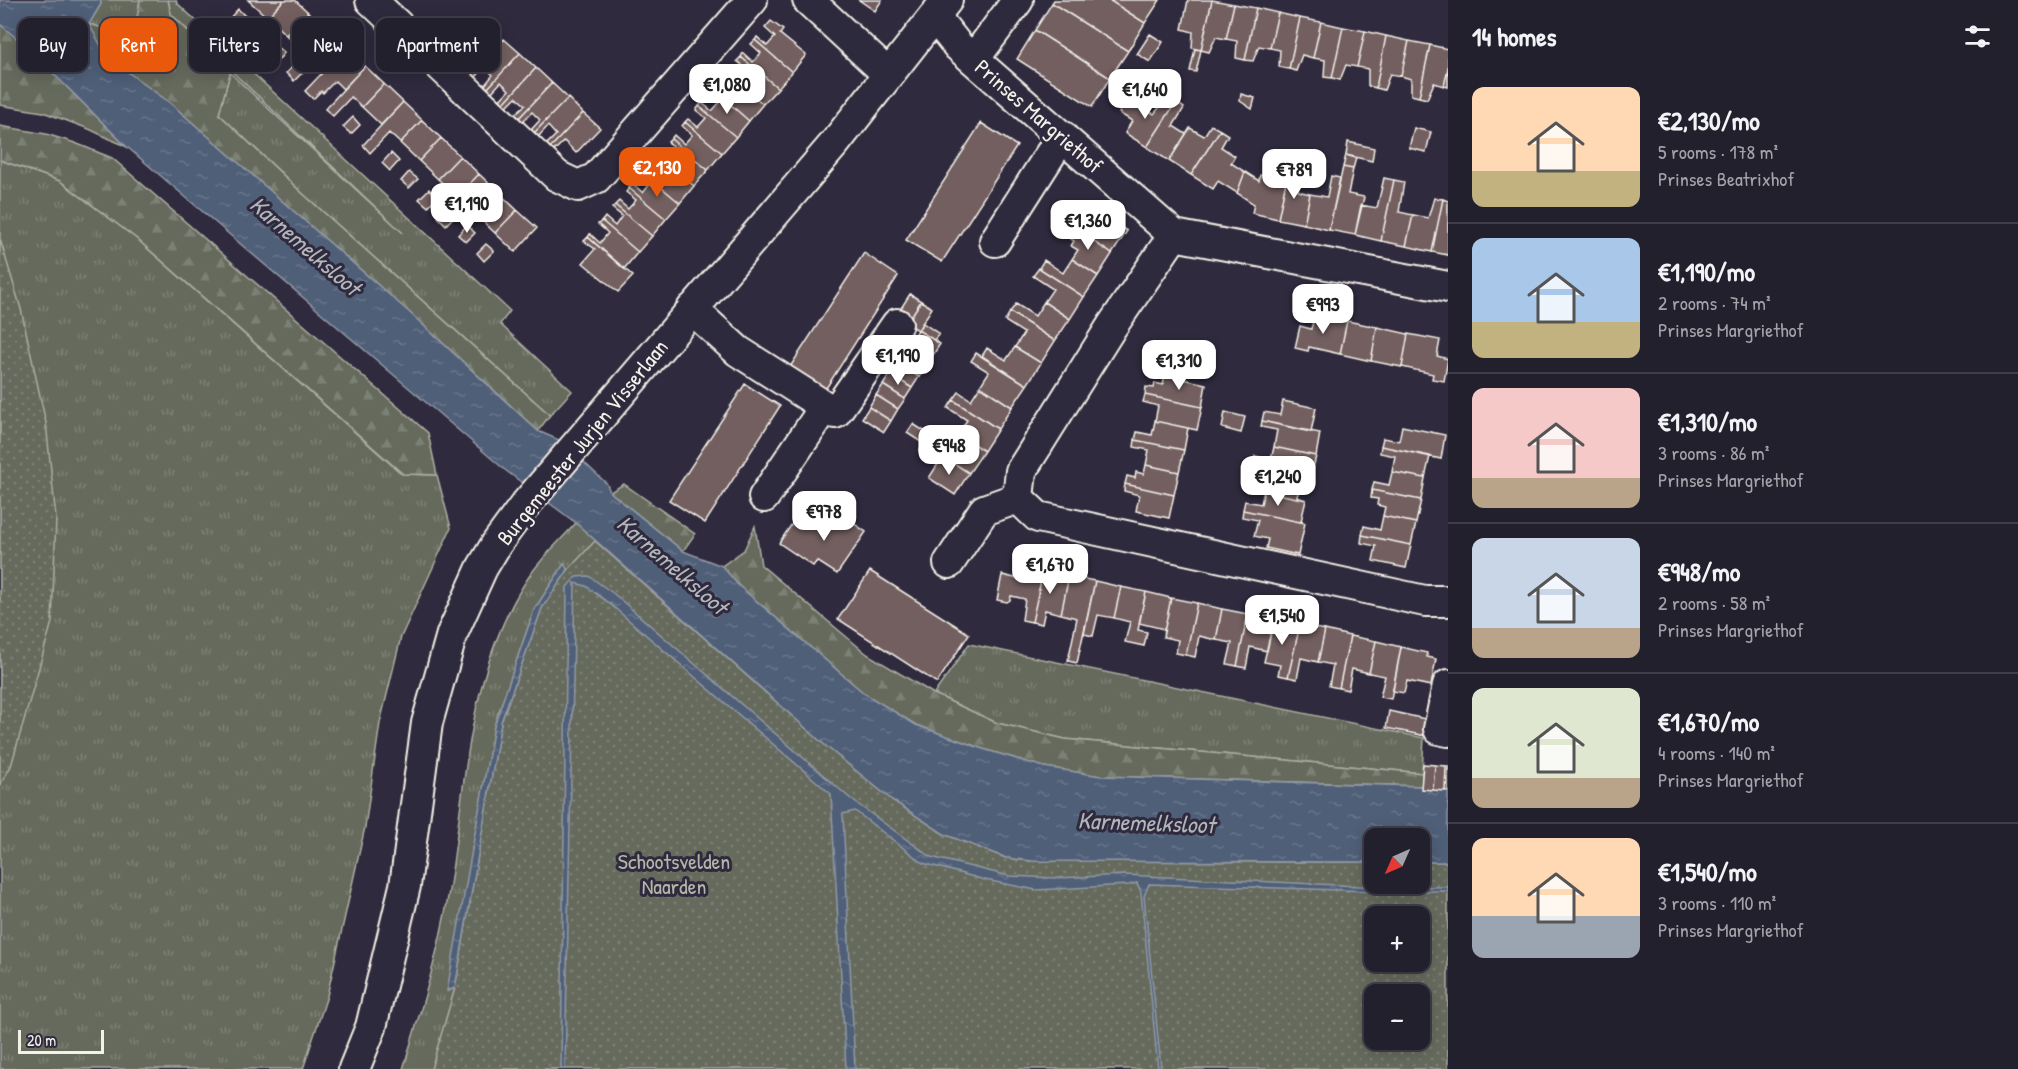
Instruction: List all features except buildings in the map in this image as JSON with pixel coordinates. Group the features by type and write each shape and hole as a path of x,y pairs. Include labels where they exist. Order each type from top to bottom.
{"street":[{"path":"371,0 557,176 578,186 596,178 752,0"},
{"path":"808,0 889,75"},
{"path":"974,59 1018,0"},
{"name":"Burgemeester Jurjen Visserlaan","path":"354,1069 370,1027 405,885 427,723 452,633 482,568 497,543 525,506 835,143 941,8"},
{"name":"Prinses Margriethof","path":"941,8 958,46 1174,235"},
{"path":"995,241 1062,136"},
{"path":"1018,498 1021,471 1112,326 1174,235 1448,287"},
{"path":"692,309 738,351 835,414 897,324"},
{"path":"765,497 825,407"},
{"path":"949,563 984,510 1018,498"},
{"path":"1018,498 1038,517 1425,601 1448,601"},
{"path":"1448,685 1439,729 1448,731"}],"green space":[{"path":"100,0 140,0 137,18 100,18 100,27 89,24 101,4"},
{"path":"140,0 168,0 171,14 175,18 137,18"},
{"path":"168,0 176,0 193,18 189,18 189,31 177,18 171,14"},
{"path":"177,20 189,32 189,72 230,73 219,114 301,192 550,415 538,431 410,313 170,103 128,72 177,72"},
{"path":"0,24 18,39 18,72 52,72 127,147 89,129 43,112 0,105"},
{"path":"89,24 100,27 100,44"},
{"path":"232,72 252,72 510,311 500,324 572,391 550,415 301,192 219,114 230,73 403,233"},
{"path":"0,126 46,134 112,158 428,433 437,475 403,474 137,239 60,181 0,160"},
{"path":"0,160 60,181 137,239 402,474 437,475 451,528 401,637 380,723 365,827 327,996 303,1069 0,1069"},
{"path":"0,239 21,309 46,423 56,518 52,622 11,766 0,785"},
{"path":"624,484 695,534 683,551 610,492"},
{"name":"Schootsvelden Naarden","path":"576,523 827,747 1006,858 1364,862 1364,894 1414,894 561,1069 403,1069 444,919 465,774 480,692 492,652 508,614 528,578","holes":["564,564 567,570 542,608 501,722 455,988 448,991 494,726 534,610"]},
{"path":"755,526 761,565 867,654 934,694 997,723 1065,739 1422,773 1422,786 1101,776 1044,767 983,749 916,725 865,694 739,586 722,566 744,550"},
{"name":"Schootsvelden Naarden","path":"595,541 827,747 892,800 944,834 1006,858 1032,861 1364,862 1364,894 1430,894 1430,862 1448,862 1448,1069 431,1069 455,988 501,722 542,608 568,570"},
{"path":"969,644 1424,738 1422,773 1065,739 997,723 934,694"},
{"name":"Schootsvelden Naarden","path":"1430,862 1448,862 1448,887 1430,891"}],"water":[{"name":"Karnemelksloot","path":"0,0 100,0 101,4 89,24 100,44 100,72 128,72 170,103 410,313 538,431 561,441 607,484 610,492 683,551 722,566 739,586 865,694 916,725 983,749 1044,767 1101,776 1448,787 1448,862 1430,862 1430,828 1364,828 1364,862 1032,861 1006,858 944,834 892,800 827,747 576,523 505,470 127,147 52,72 88,72 88,18 18,18 18,39 0,24"},
{"path":"564,564 568,570 542,608 501,722 455,988 447,991 494,726 534,610"},
{"path":"589,576 614,594 852,800 931,857 1009,876 1057,878 1124,875 1364,886 1364,891 1149,884 1144,896 1161,1069 1158,1069 1141,892 1137,883 1036,890 985,880 923,863 855,811 843,814 855,1069 846,1069 831,794 610,604 586,586 575,583 565,1069 561,1069 567,587 576,577"},
{"path":"1430,887 1448,887 1448,891 1430,891"}]}
